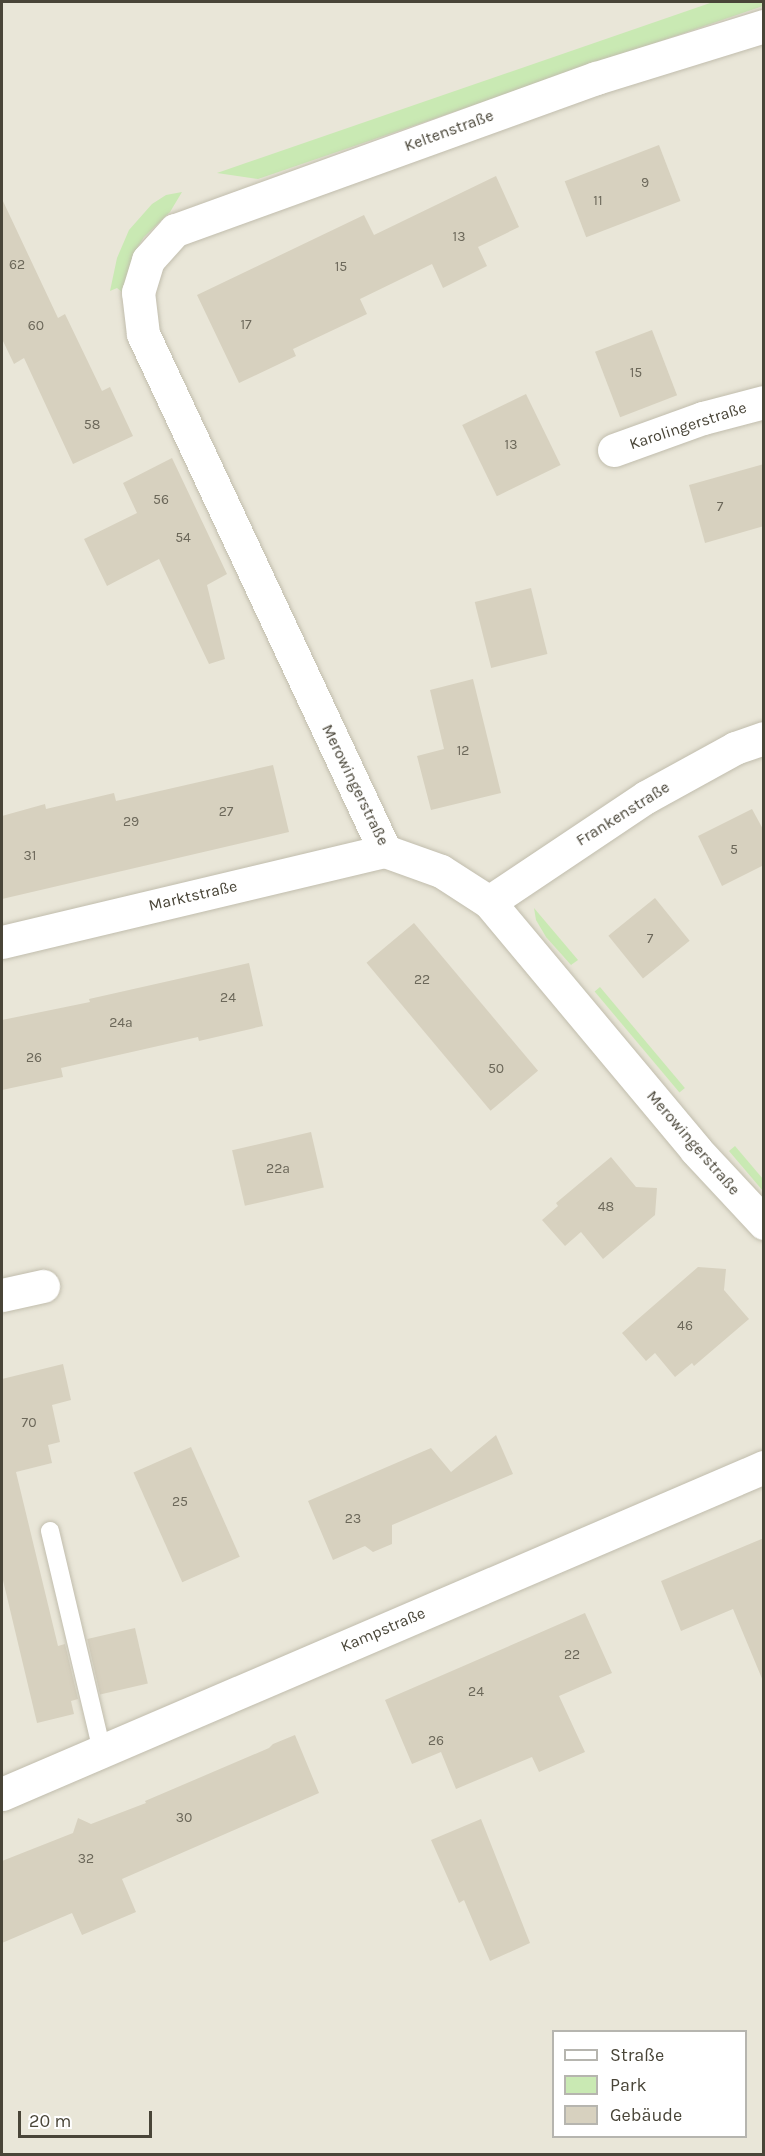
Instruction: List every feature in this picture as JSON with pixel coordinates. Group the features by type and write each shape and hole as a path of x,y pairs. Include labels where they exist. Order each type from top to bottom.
{"street":[{"name":"Keltenstraße","path":"148,260 175,230 596,78 764,26"},
{"name":"Merowingerstraße","path":"148,260 138,292 143,334 385,851 441,872 489,902 696,1150 764,1224"},
{"name":"Karolingerstraße","path":"614,450 703,418 764,402"},
{"name":"Frankenstraße","path":"489,902 646,797 735,748 764,738"},
{"name":"Marktstraße","path":"2,942 385,851"},
{"path":"2,1295 43,1286"},
{"name":"Kampstraße","path":"2,1794 764,1467"}],"lane":[{"path":"50,1531 102,1751"}],"shaded area":[{"path":"2,2 763,2 763,2154 2,2154"}],"green space":[{"path":"713,2 763,2 763,6 258,179 217,173"},
{"path":"182,192 170,212 144,237 137,248 122,292 117,288 110,291 117,258 129,230 152,204 166,195"},
{"path":"534,908 578,960 571,965 546,937 536,920"},
{"path":"600,987 685,1088 679,1093 595,991"},
{"path":"735,1146 763,1179 763,1191 729,1151"}],"building":[{"path":"659,145 681,201 586,237 565,181"},
{"path":"496,176 519,227 478,247 487,266 443,288 432,264 360,299 367,314 293,349 296,356 239,383 197,295 364,215 374,235"},
{"path":"2,199 58,318 65,314 102,391 110,387 133,436 73,464 24,358 14,364 2,339"},
{"path":"652,330 677,395 620,417 595,352"},
{"path":"526,394 561,465 497,496 462,425"},
{"path":"172,458 227,574 207,585 225,659 209,664 159,559 107,586 84,539 137,513 123,483"},
{"path":"764,464 764,526 705,543 689,485"},
{"path":"531,588 547,654 491,668 475,602"},
{"path":"473,679 501,793 431,810 417,756 444,749 430,690"},
{"path":"273,765 289,832 2,899 2,816 45,804 46,809 114,793 116,801"},
{"path":"752,809 764,831 764,865 722,886 698,836"},
{"path":"655,898 690,941 643,979 608,936"},
{"path":"414,923 538,1071 491,1111 367,963"},
{"path":"249,963 263,1026 199,1041 198,1037 61,1068 63,1077 2,1090 2,1020 90,1002 89,999"},
{"path":"311,1132 324,1188 245,1206 232,1150"},
{"path":"611,1157 636,1187 657,1188 655,1215 603,1259 581,1232 565,1246 542,1220 558,1206 556,1203"},
{"path":"698,1267 726,1269 724,1290 749,1319 694,1366 692,1363 675,1377 655,1353 646,1361 622,1333"},
{"path":"63,1364 71,1400 52,1405 60,1442 48,1445 52,1463 16,1472 58,1646 65,1644 78,1699 71,1701 74,1714 37,1723 2,1576 2,1379"},
{"path":"496,1435 513,1474 392,1525 392,1544 373,1552 365,1546 333,1560 308,1501 431,1448 451,1472"},
{"path":"191,1447 240,1557 182,1582 133,1473"},
{"path":"764,1538 763,1681 733,1609 681,1631 661,1581"},
{"path":"585,1613 612,1673 559,1696 585,1752 539,1772 532,1757 456,1789 441,1752 412,1764 385,1700"},
{"path":"135,1628 148,1684 100,1695 87,1639"},
{"path":"295,1735 319,1793 122,1879 136,1912 82,1935 72,1913 2,1943 2,1861 73,1833 78,1818 91,1824 146,1803 145,1801"},
{"path":"481,1819 530,1943 490,1961 464,1900 459,1903 431,1840"}]}
